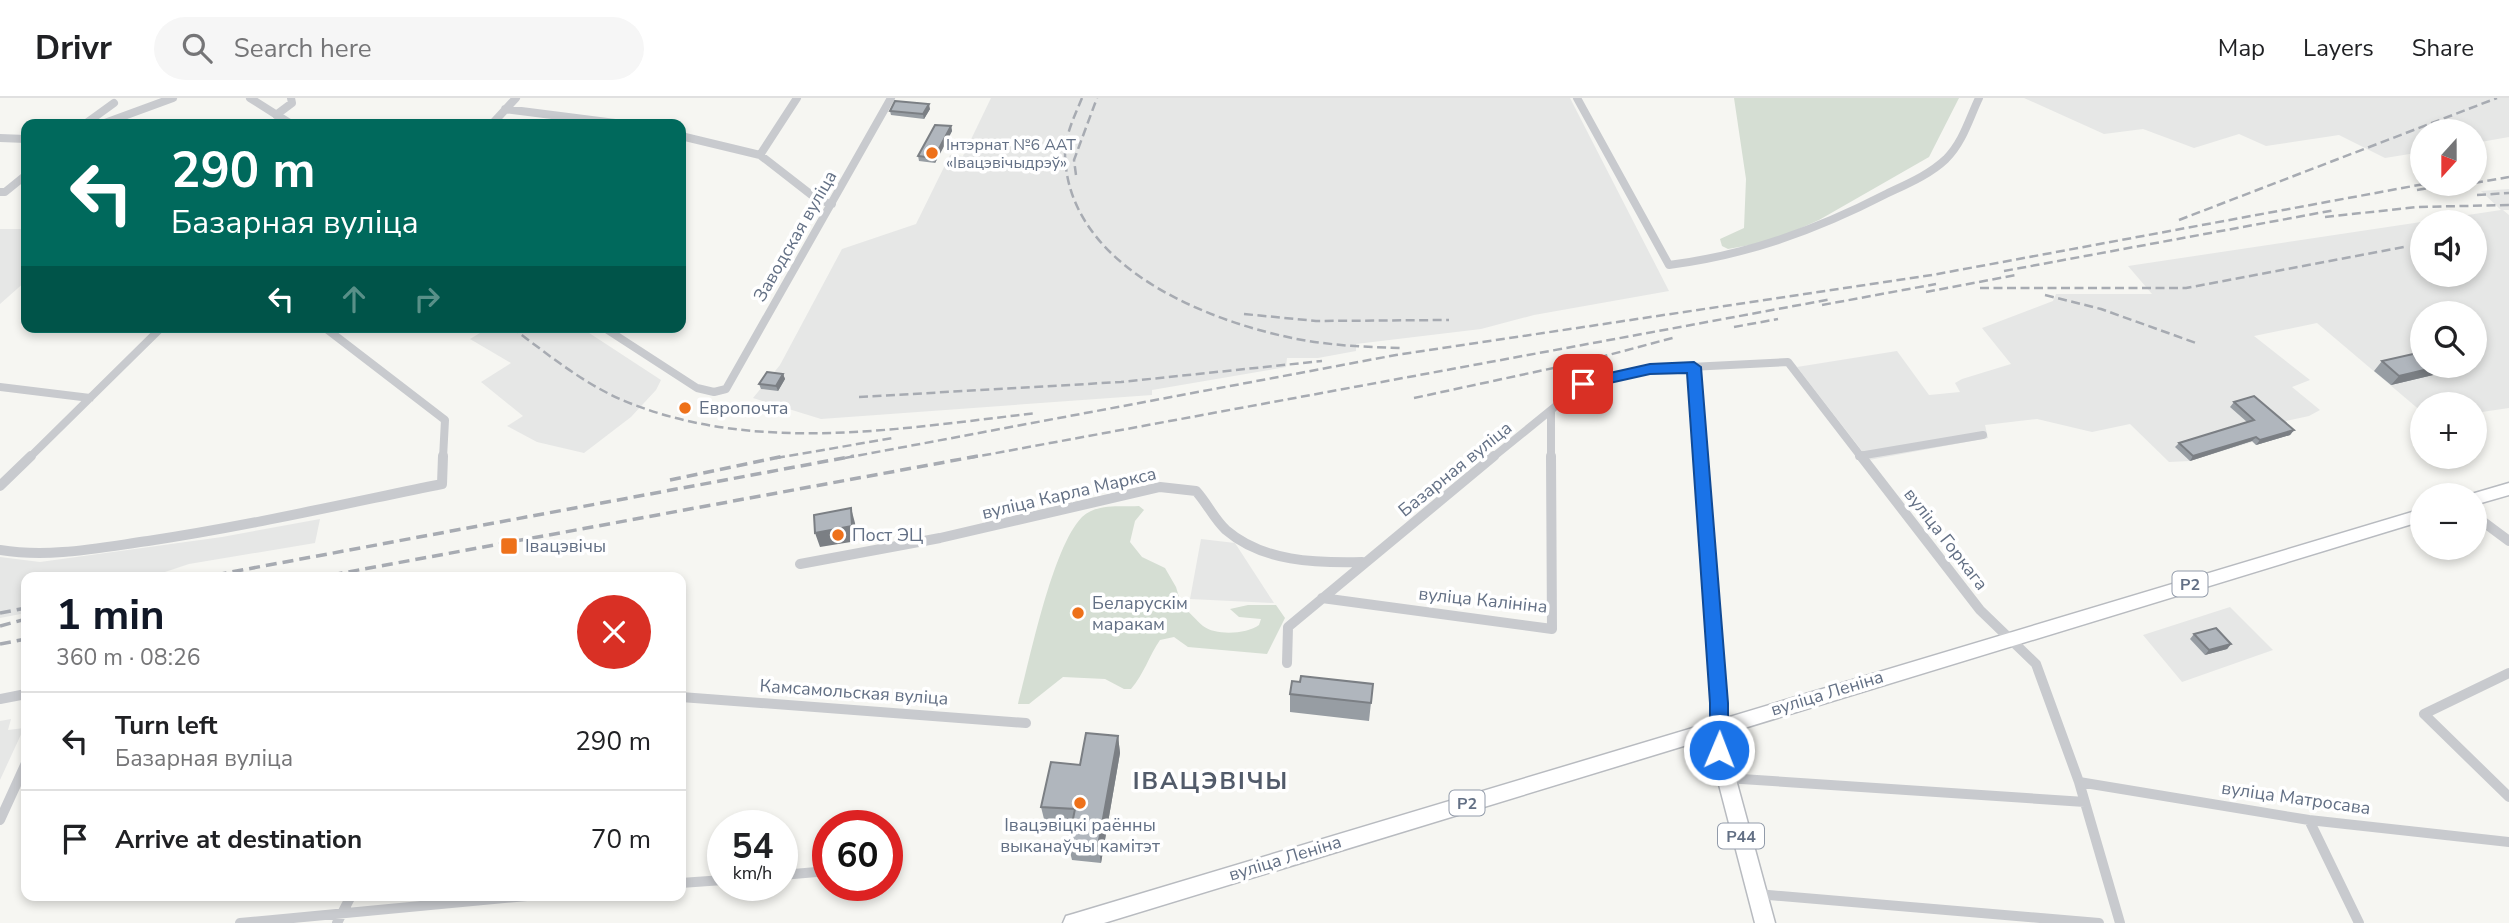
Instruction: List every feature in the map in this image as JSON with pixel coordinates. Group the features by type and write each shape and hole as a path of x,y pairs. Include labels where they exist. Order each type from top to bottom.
{"main road":[{"path":"2487,495 2509,489"},
{"name":"вуліца Леніна","path":"1073,923 2410,519"},
{"name":"Р44","path":"1719,726 1719,750 1765,923"}],"street":[{"path":"116,119 173,98"},
{"path":"250,98 283,119"},
{"path":"276,115 288,108 292,103 290,98"},
{"path":"496,119 516,98"},
{"path":"760,155 797,98"},
{"name":"Заводская вуліца","path":"612,333 697,388 714,392 726,388 891,98"},
{"path":"1577,98 1669,265 1718,261 1765,249 1817,229 1899,188 1930,170 1953,151 1979,98"},
{"path":"91,119 112,100 124,116"},
{"path":"505,109 584,119"},
{"path":"686,137 760,155 818,200 832,204"},
{"path":"0,138 21,139"},
{"path":"0,192 5,192 21,179"},
{"path":"0,486 156,333"},
{"path":"0,550 24,555 56,554 153,540 442,484 445,420 332,333"},
{"name":"вуліца Горкага","path":"1694,367 1788,362 1980,610 2036,664 2085,802 2120,923"},
{"path":"1694,367 1719,726"},
{"name":"Базарная вуліца","path":"1287,663 1288,627 1363,562 1583,384 1650,369 1694,367"},
{"path":"0,387 90,398"},
{"name":"вуліца Калініна","path":"1322,598 1552,629 1551,411"},
{"path":"1859,456 1983,435"},
{"name":"вуліца Карла Маркса","path":"800,564 940,538 1160,487 1196,491 1223,528 1257,549 1331,563 1363,562"},
{"path":"2487,524 2509,541"},
{"path":"2509,673 2424,714 2509,797"},
{"path":"0,699 21,695"},
{"name":"Камсамольская вуліца","path":"686,697 1026,723"},
{"path":"0,820 21,773"},
{"path":"1726,778 2085,802"},
{"name":"вуліца Матросава","path":"2078,782 2309,820 2509,842"},
{"path":"2309,820 2359,923"},
{"path":"686,883 707,881"},
{"path":"1756,894 2099,923"},
{"path":"340,917 348,901"},
{"path":"240,923 340,917 482,901"}],"shaded area":[{"path":"991,98 1570,98 1669,291 1534,315 1481,329 1356,344 1356,351 1318,358 1287,358 1286,367 1152,390 1152,395 821,419 753,398 780,365 842,249 916,224 950,155 963,156"},
{"path":"1734,98 1959,98 1929,157 1819,220 1772,241 1728,249 1722,246 1720,239 1744,228 1746,179"},
{"path":"2024,98 2509,98 2509,137 2487,141 2487,119 2410,119 2410,154 2385,158 2339,135 2266,146 2239,134 2194,148 2143,129 2104,134"},
{"path":"2509,189 2509,210 2503,210 2509,215 2509,408 2487,411 2487,392 2410,392 2410,402 2317,323 2254,336 2310,380 2292,387 2320,410 2309,416 2277,423 2290,435 2256,445 2252,442 2190,461 2169,462 2130,424 2092,432 2037,419 1985,425 1988,438 1869,460 1797,367 1897,351 1929,395 1960,392 1955,383 1962,379 2011,364 1982,328 2053,301 2056,294 2152,294 2128,266 2410,224 2410,287 2487,287 2487,212 2501,210 2486,196 2487,191"},
{"path":"0,229 21,229 21,285 0,304"},
{"path":"480,333 589,333 661,380 656,390 631,417 584,453 537,442 507,426 523,416 481,382 511,363 470,339"},
{"path":"1139,506 1144,510 1135,521 1130,542 1142,557 1165,568 1176,587 1182,607 1203,626 1231,633 1254,628 1259,625 1261,619 1239,617 1230,609 1248,605 1276,605 1285,618 1267,654 1188,647 1174,637 1160,640 1131,689 1124,689 1105,679 1063,677 1029,704 1018,704 1043,605 1071,532 1082,517 1095,510"},
{"path":"320,519 315,543 189,564 165,572 21,572 21,614 0,618 0,557 40,562 222,537"},
{"path":"1201,539 1235,543 1274,603 1190,599"},
{"path":"2230,607 2273,650 2182,682 2143,635"},
{"path":"11,719 8,730 21,728 21,734 0,780 0,721"}],"building":[{"path":"895,101 929,104 923,114 890,111"},
{"name":"Інтэрнат №6 ААТ «Івацэвічыдрэў»","path":"935,125 951,126 934,158 918,156"},
{"path":"2410,355 2410,373 2399,376 2382,361"},
{"path":"767,372 783,374 776,386 759,384"},
{"path":"2254,396 2294,430 2260,440 2256,437 2193,456 2179,443 2254,420 2234,402"},
{"path":"851,508 852,526 815,533 814,515"},
{"path":"2216,628 2231,644 2209,650 2194,634"},
{"path":"1301,676 1373,684 1371,703 1290,694 1292,681 1300,682"},
{"name":"Івацэвіцкі раённы выканаўчы камітэт","path":"1086,733 1118,736 1098,846 1068,844 1075,809 1041,807 1051,762 1080,765"}],"railway":[{"path":"1082,98 1065,147 1071,192 1087,225 1111,253 1141,278 1175,298 1248,327 1312,342 1400,348"},
{"path":"1076,175 1074,160 1097,98"},
{"path":"2179,220 2497,98"},
{"path":"2487,181 2509,177"},
{"path":"845,458 1396,355 1932,275 2410,187"},
{"path":"2487,194 2509,193"},
{"path":"2325,217 2417,207 2509,205"},
{"path":"2004,271 2335,210"},
{"path":"1980,288 2186,288 2404,247"},
{"path":"1926,292 2016,275"},
{"path":"1822,305 1936,284"},
{"path":"2045,295 2101,309 2196,343"},
{"path":"969,458 1832,299"},
{"path":"1244,314 1316,321 1449,320"},
{"path":"1734,327 1778,319"},
{"path":"519,333 569,370 615,397 681,419 731,429 833,433 1037,413"},
{"path":"1414,398 1586,361 1676,337"},
{"path":"859,397 1121,382 1322,361"},
{"path":"776,458 893,438"},
{"path":"670,480 784,456"},
{"path":"231,572 854,456"},
{"path":"348,572 978,456"},
{"path":"0,613 21,609"},
{"path":"0,626 21,620"},
{"path":"0,644 21,640"}],"place":[{"name":"Інтэрнат №6 ААТ «Івацэвічыдрэў»","path":"932,153"},
{"name":"Европочта","path":"685,408"},
{"name":"Пост ЭЦ","path":"838,535"},
{"name":"Івацэвічы","path":"509,546"},
{"name":"Беларускім маракам","path":"1078,613"},
{"name":"Івацэвіцкі раённы выканаўчы камітэт","path":"1080,803"}],"district":[{"name":"ІВАЦЭВІЧЫ","path":"1211,781"}],"route":[{"path":"1583,384 1650,369 1694,367 1719,703 1719,750"}]}
